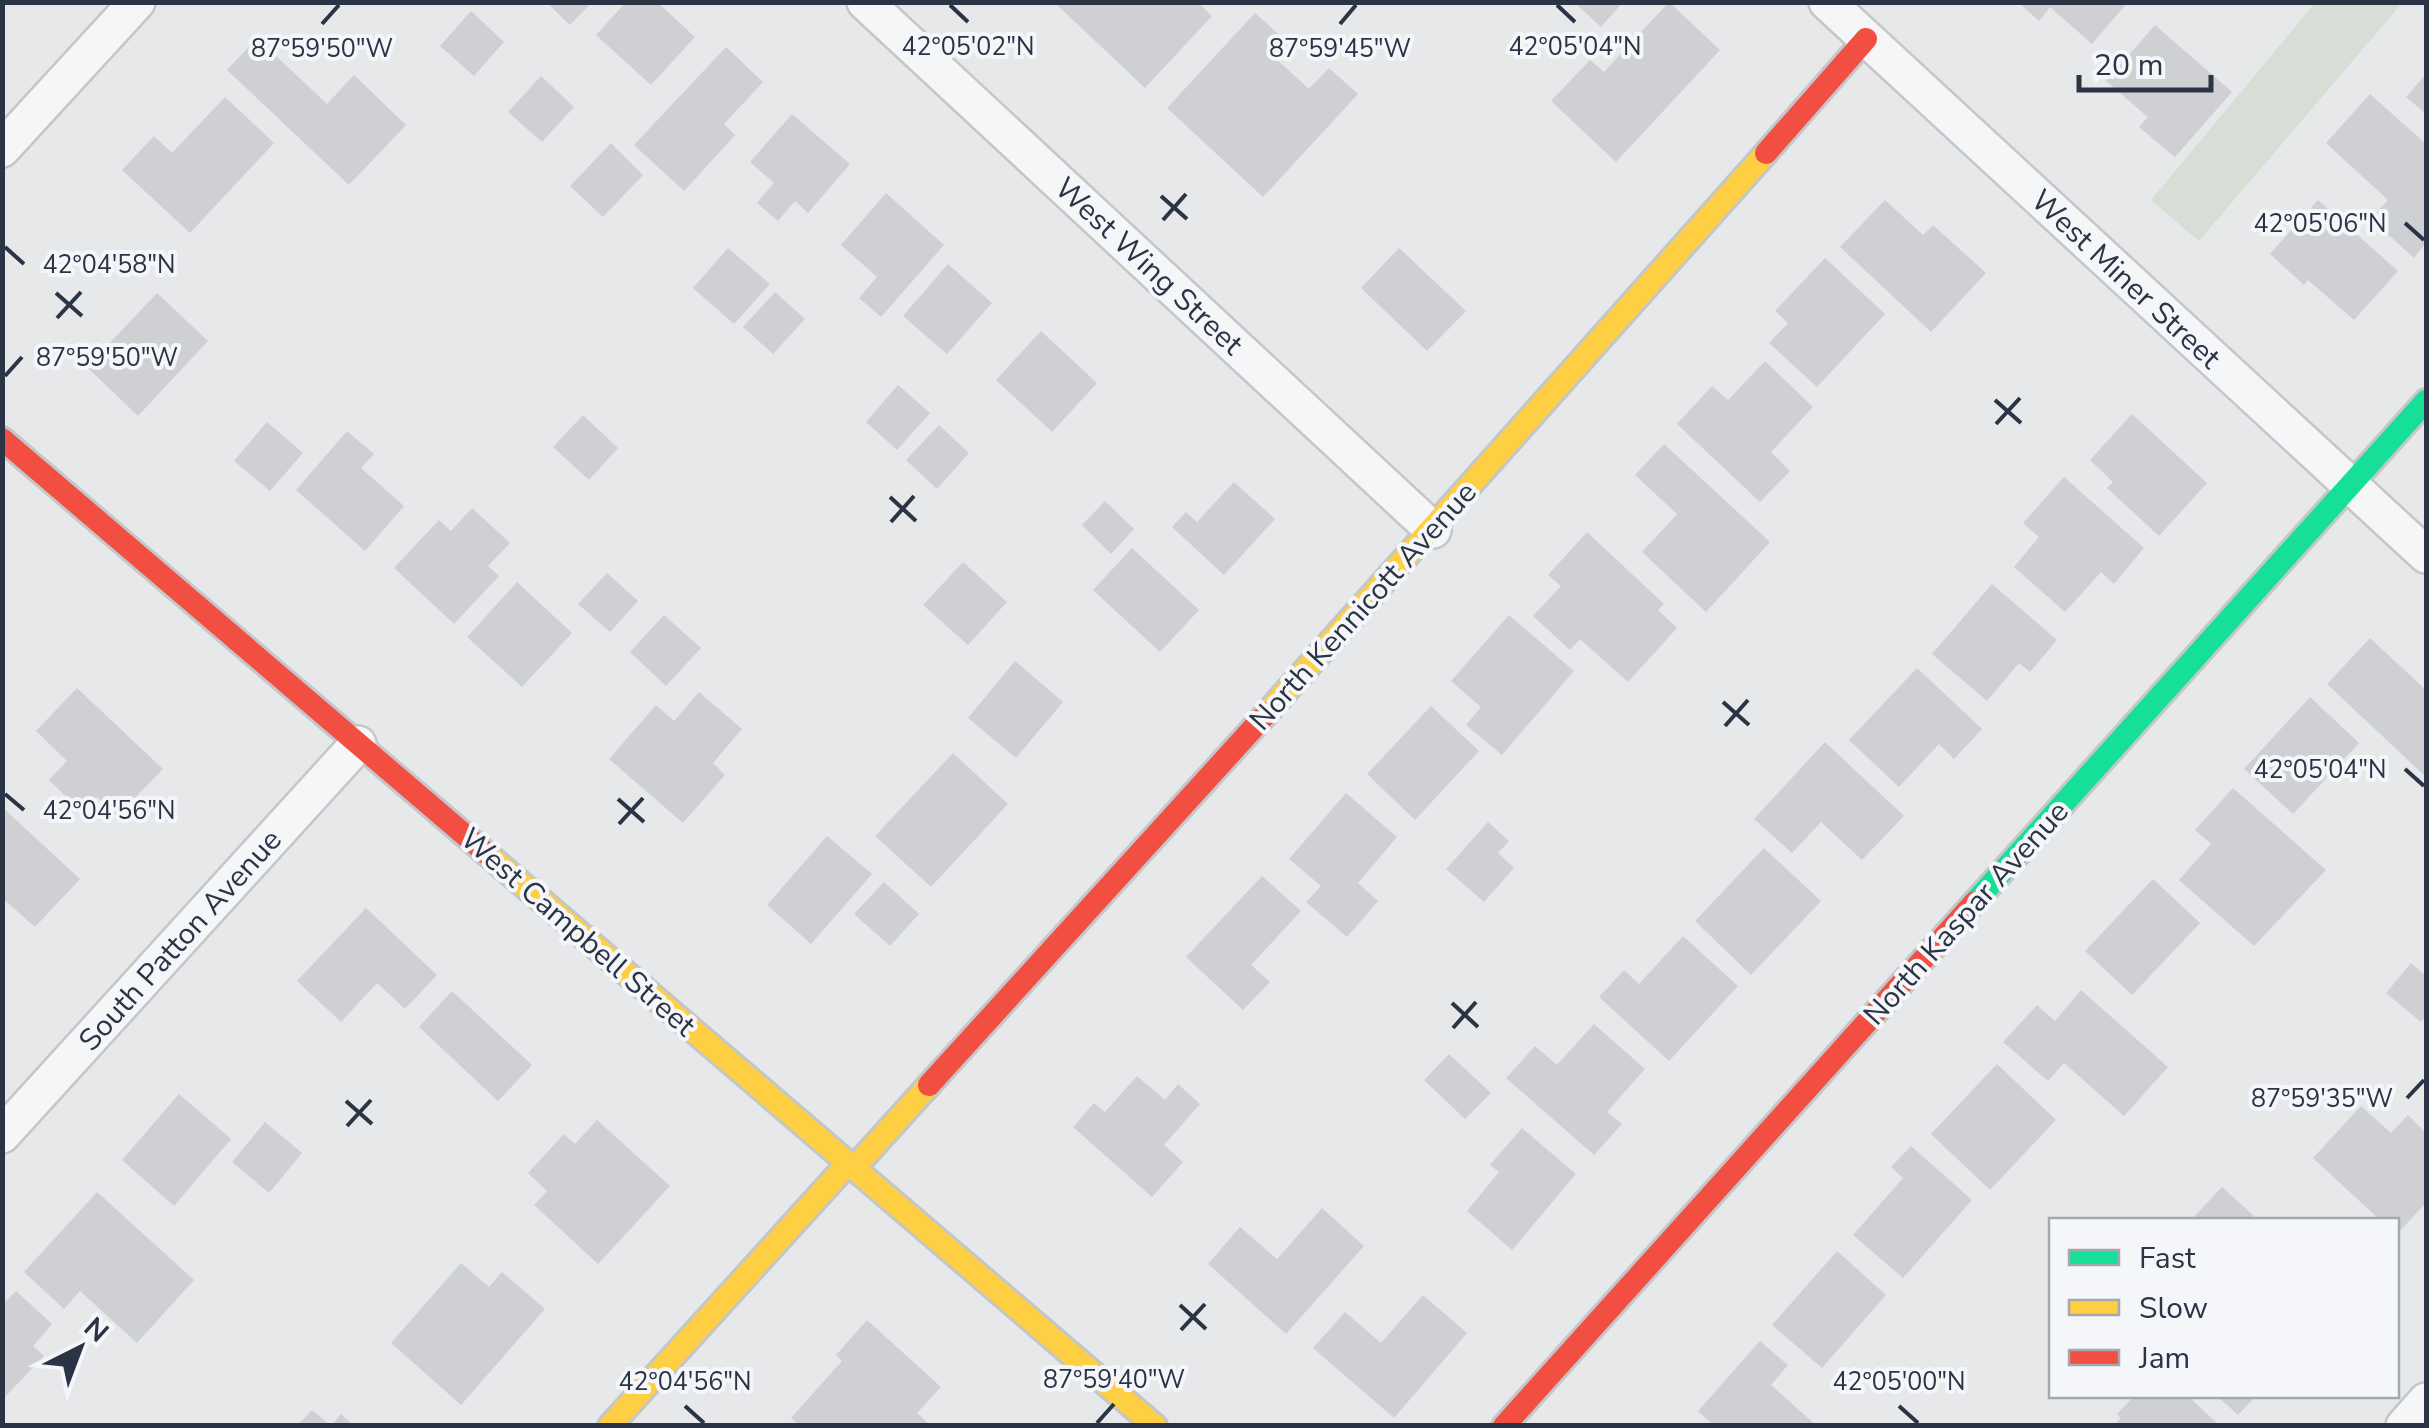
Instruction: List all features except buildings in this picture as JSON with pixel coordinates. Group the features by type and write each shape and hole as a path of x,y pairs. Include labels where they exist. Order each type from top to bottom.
{"street":[{"path":"2,148 137,2"},
{"name":"West Wing Street","path":"865,2 1432,530"},
{"name":"West Miner Street","path":"1827,2 2426,554"},
{"name":"North Kennicott Avenue","path":"610,1426 844,1168 854,1168 1432,530 1866,40"},
{"name":"North Kaspar Avenue","path":"1504,1426 2426,400"},
{"name":"West Campbell Street","path":"2,439 1155,1426"},
{"name":"South Patton Avenue","path":"2,1135 358,744"}],"shaded area":[{"path":"2315,3 2402,3 2199,241 2151,200"}],"traffic: fast":[{"path":"1974,903 2426,401"}],"traffic: slow":[{"path":"1267,713 1766,153"},
{"path":"487,854 1155,1426"},
{"path":"610,1426 844,1168 854,1168 929,1085"}],"traffic: jam":[{"path":"1766,153 1866,39"},
{"path":"2,439 487,854"},
{"path":"929,1085 1267,713"},
{"path":"1504,1426 1974,903"}]}
